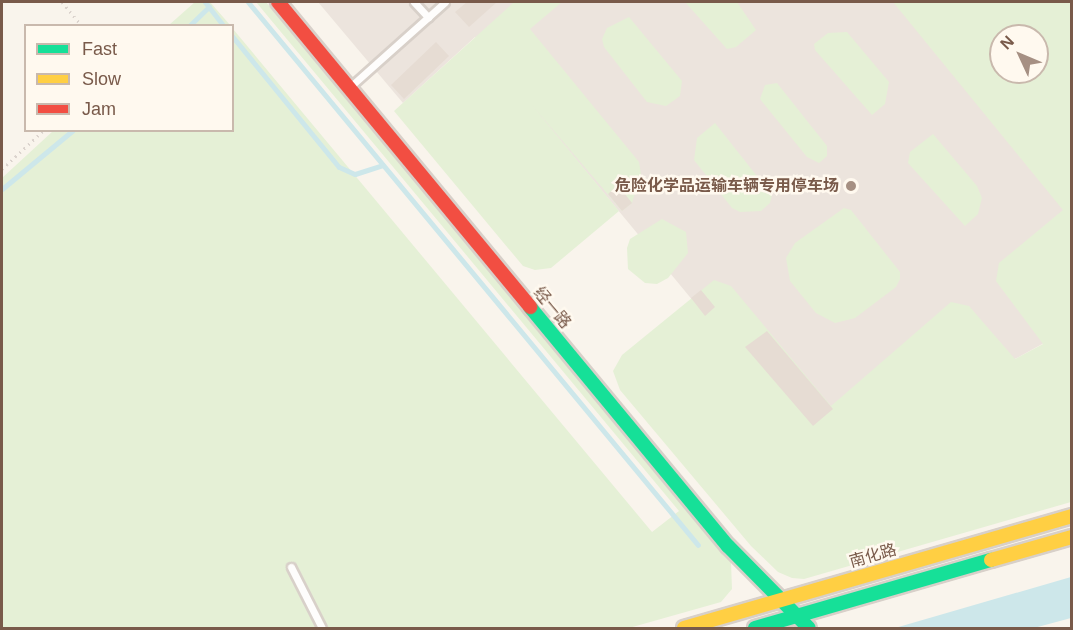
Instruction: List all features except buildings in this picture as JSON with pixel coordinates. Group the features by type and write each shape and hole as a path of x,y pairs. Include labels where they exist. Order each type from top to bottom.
{"street":[{"name":"经一路","path":"278,2 728,546 809,628"},
{"name":"南化路","path":"684,628 1071,516"},
{"path":"755,628 1071,537"}],"lane":[{"path":"414,2 428,17"},
{"path":"349,88 445,2"},
{"path":"291,567 322,628"}],"path":[{"path":"62,2 80,24"},
{"path":"2,169 42,132"}],"shaded area":[{"name":"危险化学品运输车辆专用停车场","path":"318,2 1071,2 1071,328 827,463 475,37 403,103"}],"green space":[{"path":"195,2 210,2 229,24 170,24"},
{"path":"256,2 266,2 712,538 731,562 732,589 721,602 629,628 2,628 2,178 52,132 234,132 234,30 652,532 679,511"},
{"path":"514,2 562,2 530,29 639,162 641,174 632,203 622,211 531,104 619,211 551,268 535,270 523,266 394,111"},
{"path":"685,2 737,2 756,30 736,47 727,49"},
{"path":"893,2 1071,2 1071,502 804,579 792,578 778,572 751,546 620,390 613,371 622,355 714,280 731,286 831,406 951,302 969,306 1015,359 1043,344 996,281 999,263 1063,210"},
{"path":"629,17 682,81 680,96 666,106 647,102 604,47 602,39 607,28"},
{"path":"847,32 889,82 885,104 872,115 815,50 814,44 828,33"},
{"path":"777,83 827,146 827,156 819,163 807,157 760,99 765,85"},
{"path":"715,123 772,195 770,203 761,211 740,212 732,208 694,160 697,138"},
{"path":"933,134 977,186 982,198 978,214 965,226 908,163 910,152"},
{"path":"844,208 851,210 900,272 900,279 896,287 855,318 835,323 816,313 790,281 786,258 795,243"},
{"path":"662,219 686,232 688,253 668,278 657,284 645,283 628,269 627,248 630,239"}],"water":[{"path":"1071,577 1071,618 1034,628 895,628"}],"waterway":[{"path":"205,2 222,24"},
{"path":"248,2 698,545"},
{"path":"191,24 209,7"},
{"path":"234,38 339,167 355,174 383,165"},
{"path":"2,189 71,132"}],"traffic: fast":[{"path":"530,307 728,546 809,628"},
{"path":"755,628 991,560"}],"traffic: slow":[{"path":"684,628 1072,516"},
{"path":"991,560 1072,537"}],"traffic: jam":[{"path":"278,2 530,307"}],"place":[{"name":"危险化学品运输车辆专用停车场","path":"851,186"}]}
